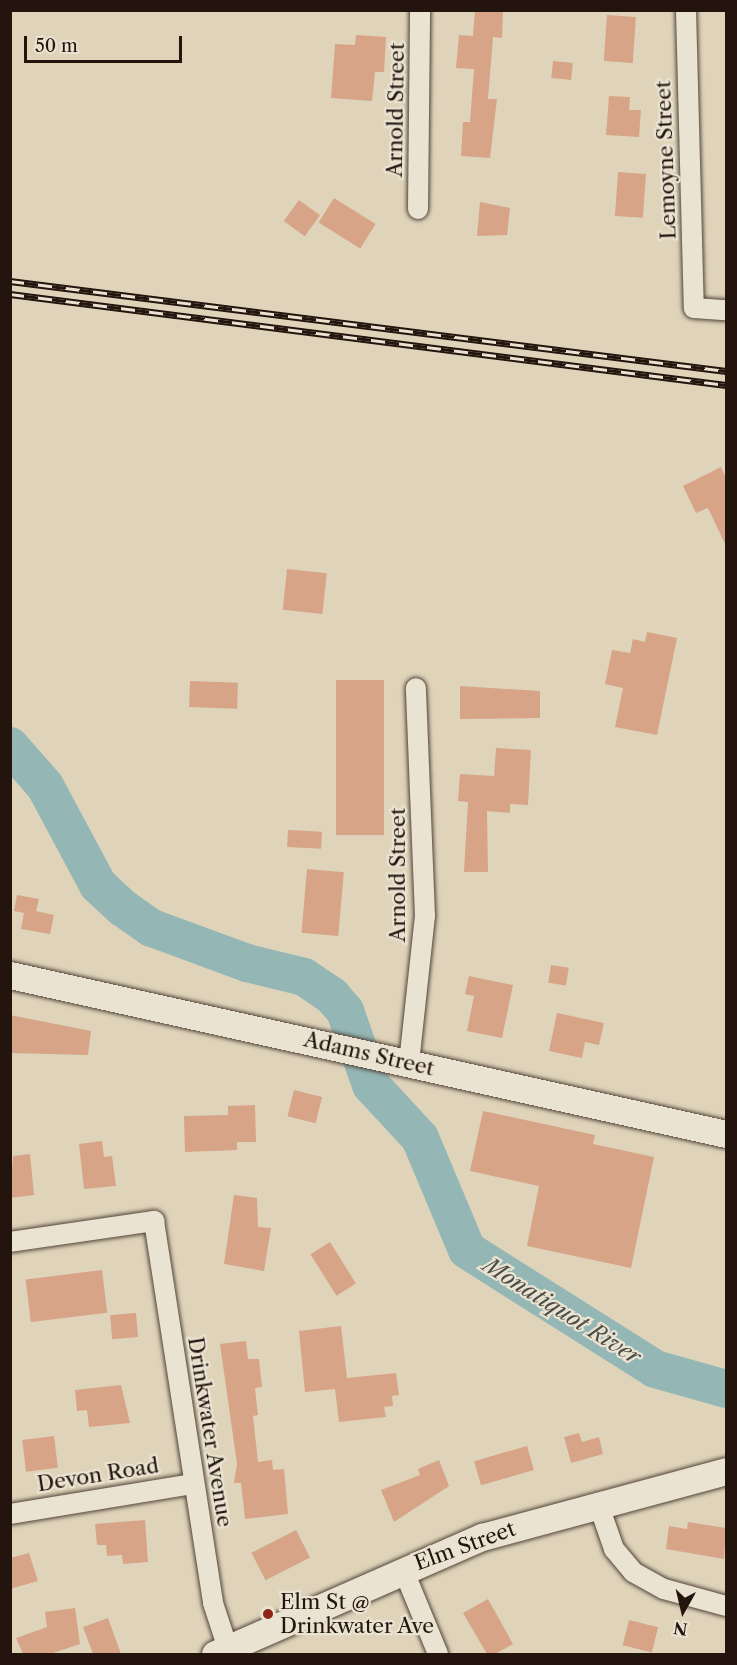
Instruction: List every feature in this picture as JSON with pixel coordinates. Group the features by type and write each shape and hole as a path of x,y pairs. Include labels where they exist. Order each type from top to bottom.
{"street":[{"name":"Arnold Street","path":"418,209 420,10"},
{"name":"Lemoyne Street","path":"686,10 694,308 726,310"},
{"name":"Arnold Street","path":"409,1063 425,916 416,688"},
{"name":"Adams Street","path":"10,975 726,1134"},
{"name":"Drinkwater Avenue","path":"10,1242 154,1221 193,1484 222,1652"},
{"name":"Elm Street","path":"222,1652 403,1569 505,1529 726,1471"},
{"name":"Devon Road","path":"10,1514 193,1484"},
{"path":"598,1503 614,1549 633,1572 664,1588 726,1606"},
{"path":"403,1569 438,1654"}],"building":[{"path":"475,10 503,10 502,38 493,37 488,99 497,99 490,158 461,156 463,122 470,122 474,69 456,68 459,35 473,36"},
{"path":"607,15 636,17 633,63 604,61"},
{"path":"356,35 386,37 384,72 375,72 372,101 331,98 335,44 355,45"},
{"path":"553,61 573,63 571,80 551,78"},
{"path":"609,96 630,97 629,110 641,110 639,137 606,135"},
{"path":"618,172 646,174 643,218 615,216"},
{"path":"334,198 376,224 360,249 319,223"},
{"path":"299,200 320,215 305,236 284,221"},
{"path":"480,202 510,208 507,235 477,236"},
{"path":"721,467 726,478 726,546 708,508 696,513 683,486"},
{"path":"287,569 327,573 322,614 283,610"},
{"path":"647,632 677,638 657,735 615,727 623,688 605,684 612,650 630,653 633,639 645,642"},
{"path":"336,680 384,680 384,835 336,835"},
{"path":"190,681 238,683 237,709 189,707"},
{"path":"460,686 540,691 540,718 460,719"},
{"path":"496,748 531,750 528,805 510,804 510,813 487,811 488,872 464,872 468,802 458,801 460,774 494,776"},
{"path":"288,830 322,832 321,849 287,847"},
{"path":"307,869 344,872 338,936 301,933"},
{"path":"17,895 39,899 36,911 54,915 50,934 21,929 24,913 14,911"},
{"path":"551,965 569,968 566,986 548,983"},
{"path":"469,976 513,985 502,1038 467,1031 474,996 465,994"},
{"path":"557,1013 604,1023 599,1045 585,1042 582,1058 549,1051"},
{"path":"10,1015 91,1031 88,1055 10,1053"},
{"path":"294,1090 322,1097 316,1123 287,1116"},
{"path":"255,1105 256,1142 237,1142 237,1150 185,1152 184,1116 228,1115 228,1106"},
{"path":"483,1111 595,1135 593,1144 654,1157 631,1268 527,1246 539,1186 470,1171"},
{"path":"102,1141 104,1157 112,1156 116,1186 84,1189 79,1144"},
{"path":"30,1154 34,1195 10,1198 13,1156"},
{"path":"234,1195 257,1198 258,1227 271,1228 264,1271 224,1264"},
{"path":"330,1242 356,1284 336,1296 310,1254"},
{"path":"102,1270 107,1313 31,1322 26,1279"},
{"path":"136,1313 138,1337 112,1339 110,1315"},
{"path":"341,1326 347,1378 396,1373 399,1395 392,1396 393,1406 384,1407 386,1417 339,1422 335,1389 305,1392 299,1331"},
{"path":"246,1341 248,1359 259,1359 262,1387 255,1388 258,1415 253,1416 258,1462 272,1460 273,1470 284,1469 288,1514 245,1519 241,1483 234,1483 237,1464 220,1344"},
{"path":"121,1385 130,1423 89,1427 87,1410 77,1411 75,1390"},
{"path":"579,1433 582,1442 599,1437 603,1454 571,1463 564,1437"},
{"path":"54,1436 58,1468 26,1472 22,1440"},
{"path":"527,1446 534,1470 481,1485 474,1461"},
{"path":"439,1460 449,1486 394,1522 381,1490 420,1475 418,1469"},
{"path":"145,1520 148,1562 123,1564 122,1555 107,1556 106,1545 97,1545 95,1524"},
{"path":"688,1522 726,1528 724,1559 666,1549 669,1526 687,1529"},
{"path":"296,1530 310,1558 266,1580 251,1553"},
{"path":"29,1553 38,1581 10,1589 10,1558"},
{"path":"488,1599 513,1644 495,1654 487,1654 463,1613"},
{"path":"75,1608 80,1644 50,1654 23,1654 16,1638 47,1627 45,1612"},
{"path":"108,1618 121,1654 93,1654 83,1627"},
{"path":"629,1620 658,1627 652,1652 623,1645"}],"waterway":[{"name":"Monatiquot River","path":"10,746 45,786 98,885 123,908 152,928 247,963 304,977 332,996 345,1011 371,1085 420,1138 467,1250 655,1369 726,1389"}],"railway":[{"path":"10,281 726,371"},
{"path":"10,294 726,385"}],"place":[{"name":"Elm St @ Drinkwater Ave","path":"268,1614"}]}
